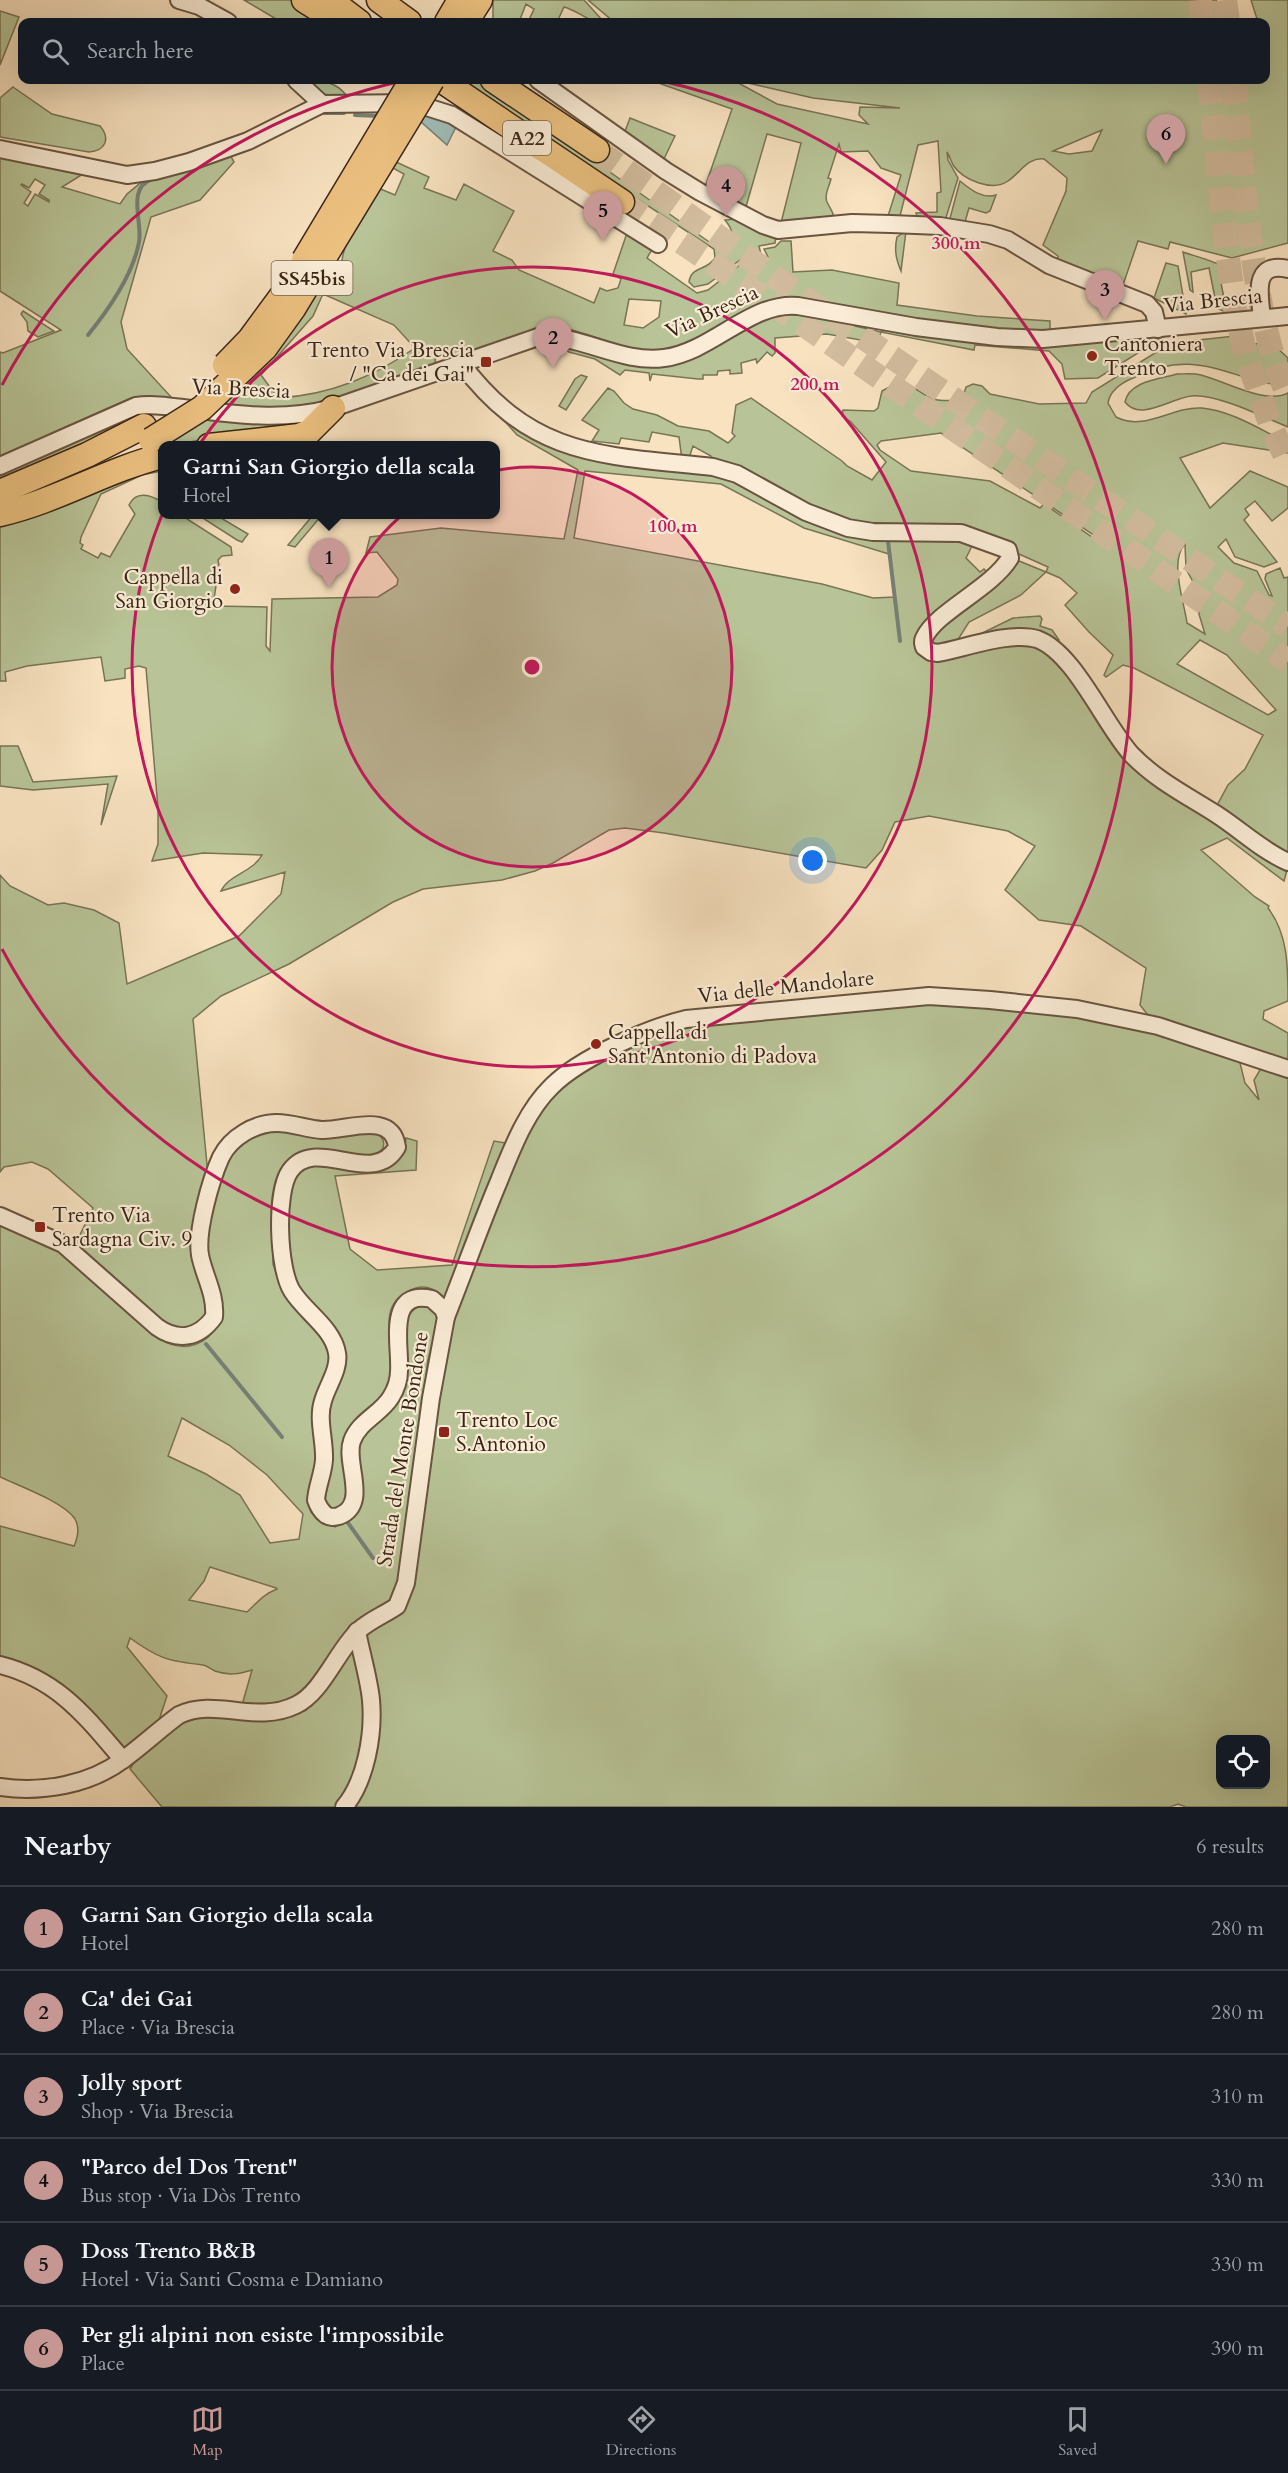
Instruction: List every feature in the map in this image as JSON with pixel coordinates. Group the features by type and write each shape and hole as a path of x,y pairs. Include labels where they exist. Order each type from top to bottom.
{"highway":[{"path":"304,0 333,18"},
{"path":"330,0 354,18"},
{"path":"379,0 404,18"},
{"path":"449,18 460,0"},
{"path":"469,18 480,0"},
{"name":"SS45bis","path":"0,492 87,455 152,441 250,339 278,302 410,84"},
{"name":"SS45bis","path":"0,509 152,441 202,408 265,348 293,309 430,84"},
{"name":"A22","path":"447,84 622,202"},
{"name":"A22","path":"499,84 597,150"},
{"path":"254,441 299,436 316,427 333,408"},
{"path":"0,514 31,507 123,470 152,441"}],"street":[{"path":"178,0 198,6 220,18"},
{"path":"480,0 481,18"},
{"path":"300,84 322,104"},
{"path":"544,84 666,171 700,192 763,225 778,230 852,223 891,224 940,226 989,234 1008,240 1049,265 1147,304 1154,312 1158,329"},
{"path":"0,149 127,175 155,171 189,162 248,141 322,104 414,103 452,115 658,244"},
{"path":"1262,318 1258,283 1271,270 1288,269"},
{"name":"Via Brescia","path":"0,466 136,406 154,405 247,416 309,415 538,337 550,336 645,359 663,358 699,348 766,310 789,305 916,327 997,338 1043,339 1288,316"},
{"path":"461,363 496,403 513,417 553,441 574,449 713,467 728,471 806,512 848,528 873,532 961,533 1008,550 1010,558 1000,572 939,622 924,637 924,647 931,652 938,652 1022,637 1040,640 1051,646 1078,677 1114,733 1147,769 1186,798 1217,815 1270,854 1288,862"},
{"name":"Via delle Mandolare","path":"446,1317 513,1146 551,1086 576,1068 665,1024 686,1019 928,996 1045,1005 1105,1014 1183,1033 1256,1060 1288,1069"},
{"name":"Strada del Monte Bondone","path":"0,1216 63,1244 157,1327 171,1336 184,1337 202,1330 214,1317 214,1299 201,1260 200,1240 216,1172 221,1157 229,1145 249,1130 276,1123 324,1130 372,1125 386,1128 396,1138 397,1147 385,1160 360,1164 312,1157 295,1165 288,1173 283,1187 281,1249 285,1278 294,1294 329,1335 338,1355 337,1364 322,1404 324,1463 316,1500 324,1514 330,1517 343,1514 352,1506 355,1490 350,1450 352,1439 361,1425 387,1403 397,1385 399,1357 396,1335 403,1308 415,1299 432,1299 446,1317 438,1353 403,1596 397,1606 357,1631 309,1696 296,1705 282,1711 255,1714 214,1709 188,1710 178,1715 123,1760 91,1778 54,1788 0,1787"},
{"path":"344,1807 359,1782 368,1754 371,1700 357,1631"},
{"path":"0,1665 48,1685 64,1695 123,1760"}],"green space":[{"path":"244,0 292,0 319,18 274,18"},
{"path":"493,0 584,0 600,18 588,18 564,7 559,18 530,18 534,9 526,4 521,18 493,18"},
{"path":"588,0 1216,0 1225,18 609,18"},
{"path":"1251,0 1288,0 1288,243 1232,258 1170,242 1168,249 1138,241 1123,285 1057,261 1058,256 1043,245 1066,191 1067,178 1044,159 1033,160 1008,181 986,185 971,180 958,170 947,152 948,160 958,178 945,221 918,220 916,213 937,212 937,193 941,192 938,141 918,145 900,216 888,216 901,175 881,168 868,151 841,152 839,144 828,178 831,179 826,195 834,218 781,223 801,143 767,134 745,210 705,187 732,109 661,84 740,84 777,104 868,124 859,115 860,107 900,108 813,98 752,84 1270,84 1270,18 1257,18","holes":["1102,130 1092,151 1069,154 1053,151"]},
{"path":"0,11 19,17 0,65"},
{"path":"309,84 335,85 348,98 323,94"},
{"path":"462,84 485,84 715,246 731,236 731,230 725,220 736,219 776,235 775,243 759,246 762,259 740,260 708,284 694,287 689,282 690,277 712,262 715,258 714,249"},
{"path":"13,87 52,114 100,126 105,135 105,144 89,152 0,137 0,98"},
{"path":"630,118 675,136 663,161 624,134"},
{"path":"229,153 234,162 200,200 151,217 121,322 127,349 172,398 143,396 131,398 0,456 0,352 3,353 61,330 0,291 0,154 83,174 62,187 120,204 127,194 144,180","holes":["35,179 45,185 39,194 49,202 35,194 28,206 24,203 31,192 22,184 29,188"]},
{"path":"394,161 429,177 424,188 456,200 464,184 514,211 493,251 512,260 519,270 594,303 600,288 607,291 618,288 621,279 613,274 627,233 654,246 647,258 697,293 708,290 741,264 766,263 768,257 764,249 775,247 781,241 791,241 793,272 832,270 899,283 897,305 977,316 1050,321 1050,333 943,325 785,298 755,307 698,338 668,349 640,350 571,330 547,327 457,358 446,355 435,359 436,365 330,401 288,409 218,405 329,270 333,272 333,281 341,280 343,255 352,231 364,210 378,188 395,195 404,174 391,167","holes":["323,294 394,325 415,348 383,368 350,383 315,393 278,398 261,375 313,316","629,299 661,301 659,317 643,328 624,325"]},
{"path":"960,181 981,195 996,195 990,211 986,213 969,208 965,222 949,222"},
{"path":"906,231 901,271 896,254 896,242 897,237"},
{"path":"1183,252 1220,265 1232,274 1236,280 1221,283 1227,313 1217,308 1209,268 1191,272 1193,292 1190,290"},
{"path":"1166,263 1178,266 1186,314 1154,298"},
{"path":"23,311 54,331 38,337 28,331 27,322 21,314"},
{"path":"770,314 802,314 881,332 877,343 827,334 775,338 775,353 772,356 767,352 757,363 756,359 741,363 742,373 730,374 730,370 718,371 717,375 703,375 703,379 652,374 650,381 649,373 625,370 620,375 595,359 569,352 557,341 644,364"},
{"path":"889,328 1170,333 1098,378 1065,379 1062,364 1049,351 975,345 974,350 881,332"},
{"path":"1235,336 1248,347 1261,342 1271,347 1275,346 1288,358 1286,376 1275,384 1213,368 1184,364 1152,370 1124,382 1114,391 1108,403 1116,417 1137,422 1191,408 1213,410 1246,422 1288,443 1288,453 1223,443 1180,458 1210,508 1250,471 1288,487 1288,508 1272,521 1255,501 1245,509 1249,515 1244,520 1277,562 1264,567 1235,557 1226,539 1218,547 1234,563 1257,571 1269,595 1272,596 1265,579 1266,574 1280,568 1284,578 1288,577 1288,856 1215,809 1228,785 1245,769 1263,735 1134,668 1123,665 1106,677 1104,675 1113,655 1065,605 1077,593 1060,578 1046,572 1048,567 1019,554 1007,544 841,520 714,463 711,456 693,446 688,461 682,460 679,437 652,432 649,442 621,438 619,444 592,441 599,430 582,420 608,388 633,409 657,415 678,426 709,431 728,443 735,436 732,433 736,405 751,398 847,466 872,480 886,462 851,422 842,416 843,410 874,411 878,408 882,391 892,386 910,385 934,399 941,400 962,400 966,387 973,384 982,386 990,394 1039,404 1086,403 1092,392 1171,343","holes":["941,433 1095,536 1095,539 1044,504 1040,508 990,481 911,471 880,450 877,445 881,441","1185,544 1186,569 1197,589 1199,614 1205,634 1187,623 1178,571 1180,551","1200,640 1227,655 1276,710 1268,715 1177,664"]},
{"path":"1177,374 1201,375 1245,391 1268,396 1288,393 1288,427 1240,407 1201,396 1191,396 1139,410 1131,408 1125,402 1132,389 1139,385"},
{"path":"581,375 587,377 566,410 559,406 575,379"},
{"path":"492,407 549,442 712,471 888,541 901,537 975,540 966,558 980,572 984,569 988,573 917,649 1029,641 1048,648 1109,731 1288,866 1284,881 1227,838 1201,850 1255,897 1269,906 1280,929 1286,951 1288,1001 1264,1011 1263,1019 1288,1033 1288,1062 1203,1031 1148,1015 1140,1005 1146,968 1081,926 1039,920 1005,890 1035,846 1008,831 929,816 895,822 882,850 866,868 664,833 625,828 609,830 535,871 502,880 423,889 393,902 289,964 221,996 193,1019 208,1175 193,1233 191,1254 204,1288 207,1309 204,1317 190,1328 177,1328 166,1323 76,1243 93,1208 48,1169 32,1162 4,1167 0,1172 0,875 10,886 48,905 64,903 94,910 119,923 127,984 239,936 281,894 285,872 221,891 229,881 253,866 262,855 203,853 152,861 158,844 158,808 146,668 139,666 125,669 125,678 105,681 101,657 27,666 5,672 6,681 0,681 0,521 158,464 158,472 142,475 101,494 81,537 80,543 83,545 81,549 98,558 101,553 110,557 135,514 129,505 132,500 144,495 158,500 158,519 187,519 231,547 232,555 222,556 218,560 219,565 214,569 218,572 213,606 267,607 266,646 270,651 272,599 378,597 397,585 398,579 377,552 366,553 370,537 441,528 564,539 578,470 517,435","holes":["585,471 721,484 804,528 889,554 895,597 873,598 822,584 574,538"]},
{"path":"145,415 0,482 0,475 122,421"},
{"path":"204,416 249,424 303,422 307,425 195,441 169,441"},
{"path":"204,519 223,519 248,534 242,542"},
{"path":"310,519 319,519 295,547 288,545"},
{"path":"1019,561 1046,572 1021,595 969,622 959,638 952,643 936,645 932,642 936,633 993,587"},
{"path":"1040,616 1042,619 1040,626 1052,630 1059,640 1054,642 964,642 1013,618"},
{"path":"0,746 18,746 33,782 117,776 101,825 108,784 33,790 0,786"},
{"path":"921,1001 1025,1008 1125,1023 1239,1059 1245,1083 1259,1100 1254,1080 1263,1065 1288,1072 1288,1807 1186,1807 1178,1804 1170,1807 348,1807 371,1755 363,1636 389,1617 427,1463 456,1305 521,1146 537,1116 555,1090 613,1055 671,1027"},
{"path":"281,1129 329,1137 375,1132 382,1138 384,1144 378,1152 365,1156 300,1154 281,1169 277,1181 273,1264 282,1289 324,1338 333,1357 316,1468 308,1501 311,1512 318,1520 335,1527 343,1523 360,1438 387,1409 407,1318 412,1311 423,1306 431,1307 439,1319 428,1360 399,1579 392,1600 337,1644 304,1690 292,1698 269,1706 242,1705 252,1670 225,1674 203,1665 157,1655 130,1638 127,1647 167,1696 159,1720 125,1749 121,1748 102,1731 0,1660 0,1526 74,1546 78,1529 75,1519 61,1507 0,1477 0,1225 58,1249 168,1343 182,1346 196,1344 208,1337 216,1326 208,1247 211,1208 216,1189 229,1160 239,1146 256,1135","holes":["182,1418 229,1445 267,1475 303,1514 299,1539 270,1543 240,1495 206,1474 168,1456","210,1567 276,1588 277,1589 264,1596 247,1612 189,1600 204,1581"]},
{"path":"406,1138 417,1141 416,1170 335,1176 350,1249 377,1270 452,1265 494,1141 511,1144 449,1302 433,1290 418,1287 399,1297 392,1308 389,1335 393,1377 390,1388 352,1424 343,1457 346,1494 341,1506 335,1509 329,1507 325,1500 329,1477 325,1410 342,1364 295,1289 286,1250 290,1181 305,1165 391,1164 404,1153"},
{"path":"356,1642 369,1703 366,1755 341,1807 162,1807 130,1769 136,1759 177,1724 194,1716 295,1714 306,1710"}],"water":[{"path":"424,112 457,125 447,145 419,120"}],"waterway":[{"path":"320,113 344,113"},
{"path":"355,115 378,116"},
{"path":"88,335 112,303 131,267 140,234 138,198 144,184 152,179"},
{"path":"888,541 900,641"},
{"path":"206,1344 282,1437"},
{"path":"346,1520 373,1558"}],"tunnel":[{"path":"1200,0 1202,18"},
{"path":"1225,0 1227,18"},
{"path":"1209,84 1235,309 1247,359 1271,426 1288,462"},
{"path":"1234,84 1247,215 1257,282 1273,355 1288,396"},
{"path":"597,150 802,296 1288,626"},
{"path":"622,202 794,318 1288,661"}],"place":[{"name":"Per gli alpini non esiste l'impossibile","path":"1166,164"},
{"name":"\"Parco del Dos Trent\"","path":"726,216"},
{"name":"Doss Trento B&B","path":"603,241"},
{"name":"Jolly sport","path":"1105,320"},
{"name":"Cantoniera Trento","path":"1092,356"},
{"name":"Trento Via Brescia / \"Ca dei Gai\"","path":"486,362"},
{"name":"Ca' dei Gai","path":"553,368"},
{"name":"Garni San Giorgio della scala","path":"329,588"},
{"name":"Cappella di San Giorgio","path":"235,589"},
{"name":"Cappella di Sant'Antonio di Padova","path":"596,1044"},
{"name":"Trento Via Sardagna Civ. 9","path":"40,1227"},
{"name":"Trento Loc S.Antonio","path":"444,1432"}]}
